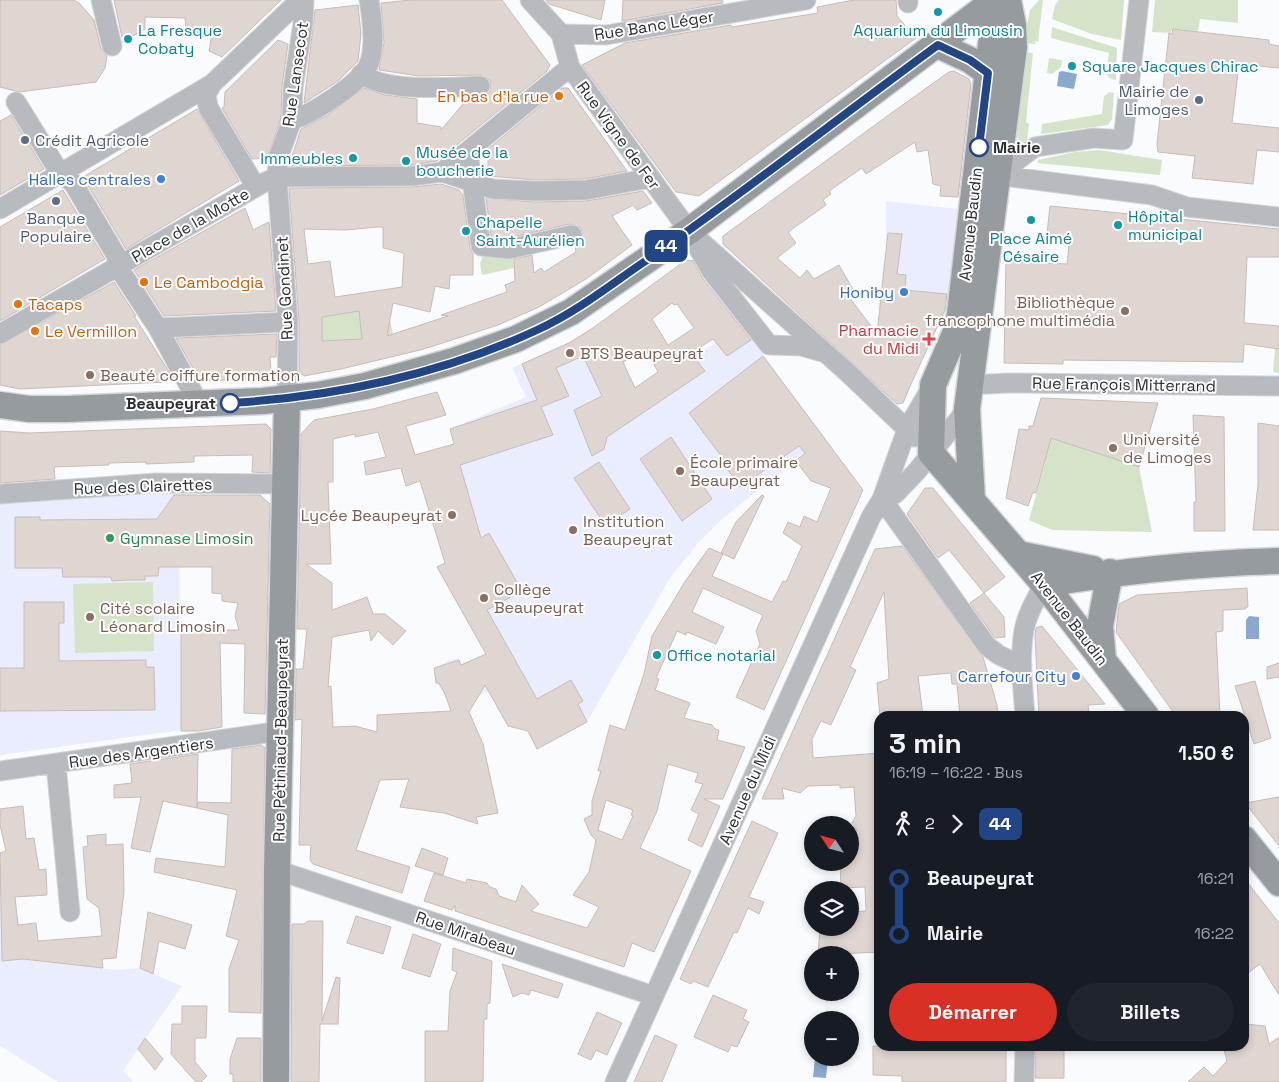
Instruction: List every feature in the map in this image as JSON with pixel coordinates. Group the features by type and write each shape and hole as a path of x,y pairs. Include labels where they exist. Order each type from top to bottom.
{"main road":[{"name":"Avenue Baudin","path":"997,1 1013,25 1014,47 957,329 933,386 930,452 1044,584 1142,711"},
{"name":"Avenue Baudin","path":"972,500 969,397 987,174 988,73 997,1"},
{"path":"0,405 29,409 199,404 287,398 365,386 454,361 516,339 571,312 689,230 997,1"},
{"path":"938,45 970,60 988,73"},
{"name":"Rue Pétiniaud-Beaupeyrat","path":"276,1082 277,870 287,398"},
{"path":"1018,554 1110,572"},
{"path":"1044,584 1110,572 1226,562 1279,561"},
{"path":"1103,660 1100,626 1110,572"},
{"path":"1249,845 1279,883"}],"street":[{"path":"0,210 60,173 209,89 300,0"},
{"name":"Rue Lansecot","path":"277,177 278,158 292,120 293,88 303,23 304,0"},
{"path":"292,120 307,115 362,74 369,64 373,34 369,0"},
{"path":"530,0 561,34"},
{"name":"Rue Banc Léger","path":"561,34 606,35 739,6 806,0"},
{"path":"987,174 1035,147 1094,138 1123,140 1139,0"},
{"path":"103,9 112,46"},
{"name":"Rue Vigne de Fer","path":"561,34 570,67 689,230"},
{"path":"442,172 570,67"},
{"path":"362,74 373,82 417,87 480,86"},
{"name":"Place de la Motte","path":"209,89 208,107 256,187"},
{"name":"Place de la Motte","path":"5,102 60,173 73,183 116,254 118,267 256,187 277,177"},
{"path":"468,152 481,246 509,249 572,235"},
{"path":"277,177 403,177 442,172 493,188 535,191 586,190 650,178"},
{"path":"987,174 1159,194 1187,207 1279,217"},
{"name":"Rue Gondinet","path":"277,177 288,322 287,398"},
{"path":"689,230 698,250 712,272 770,345 800,346 826,353"},
{"path":"689,230 826,353 930,452"},
{"path":"0,334 118,267 158,328 199,404"},
{"path":"158,328 288,322"},
{"name":"Rue François Mitterrand","path":"969,397 1008,383 1279,386"},
{"name":"Avenue Baudin","path":"907,429 933,386"},
{"name":"Avenue du Midi","path":"882,499 896,494 918,472 969,397"},
{"name":"Avenue du Midi","path":"614,1082 871,517 882,499 907,429"},
{"name":"Rue des Clairettes","path":"0,494 156,484 285,484"},
{"path":"882,499 987,646 999,655 1022,666"},
{"path":"1025,711 1022,666 1024,630 1030,612 1044,584"},
{"name":"Rue des Argentiers","path":"0,771 281,731"},
{"path":"56,764 70,912"},
{"name":"Rue Mirabeau","path":"277,870 654,996"},
{"path":"1024,1082 1025,1051"}],"shaded area":[{"path":"886,201 958,209 950,304 945,318 878,309 886,243"},
{"name":"Institution Beaupeyrat","path":"593,328 602,348 617,347 635,388 743,328 825,438 723,518 698,543 670,578 587,722 537,749 525,727 520,729 508,726 502,684 471,700 448,700 437,683 436,668 447,661 457,658 464,668 487,655 437,567 445,563 421,484 462,473 450,429 526,397 512,368 569,342"},
{"name":"Cité scolaire Léonard Limosin","path":"179,492 181,730 0,755 0,504"},
{"path":"6,851 14,886 22,959 116,970 139,968 182,986 123,1071 133,1082 58,1082 0,1046 0,853"}],"green space":[{"path":"1039,0 1043,0 1038,42 1035,41 1035,44 1024,43 1030,10"},
{"path":"1059,0 1124,0 1121,40 1092,34 1052,19 1055,5"},
{"path":"1155,0 1238,0 1238,23 1200,19 1198,31 1173,29 1170,33 1152,32"},
{"path":"1052,27 1117,48 1116,80 1111,79 1106,74 1109,53 1051,38"},
{"path":"1024,52 1033,53 1026,122 1029,124 1027,142 1021,142 1016,136 1015,126"},
{"path":"1049,58 1062,60 1061,67 1052,74 1047,73"},
{"path":"1110,92 1114,93 1112,119 1108,125 1041,134 1042,124 1102,114 1104,96"},
{"path":"1099,150 1162,160 1160,175 1038,163 1038,160 1075,152"},
{"path":"484,252 513,254 514,268 482,275 480,264"},
{"path":"321,307 329,316 359,311 389,323 390,320 393,334 372,339 322,341"},
{"path":"1275,349 1279,349 1279,373 1273,372"},
{"path":"1051,438 1139,467 1152,532 1052,530 1029,520 1045,463 1042,461"},
{"path":"153,582 154,651 75,653 73,584"}],"water":[{"path":"1059,72 1077,74 1074,89 1057,86"},
{"path":"1249,616 1259,617 1259,639 1246,639 1246,620"},
{"path":"814,1066 827,1066 826,1078 813,1077"}],"building":[{"path":"0,0 74,0 80,4 94,20 101,49 107,56 105,68 96,82 19,92 0,87"},
{"path":"114,0 281,0 222,57 209,51 212,34 186,32 185,18 145,17 145,29 123,42"},
{"path":"411,0 502,0 550,65 547,71 437,161 411,165 289,166 301,129 328,115 364,88 385,95 417,99 417,123 441,127 441,130 468,98 481,97 490,92 490,80 480,75 419,76 379,70 384,43 381,3"},
{"path":"546,0 605,0 601,20 549,4"},
{"path":"623,0 722,0 723,3 622,21"},
{"path":"854,0 896,0 897,16 916,38 699,196 676,192 582,65 625,43 731,25 732,27 818,13 817,7"},
{"path":"358,5 361,34 358,61 338,81 304,103 315,10"},
{"name":"Mairie de Limoges","path":"1173,29 1269,40 1269,44 1279,46 1279,68 1239,64 1232,123 1279,128 1279,152 1257,150 1253,184 1192,178 1195,156 1158,152 1157,144 1169,33 1172,34"},
{"path":"278,40 288,44 282,86 281,118 267,158 252,159 222,108 224,107 225,92"},
{"path":"954,71 969,79 971,84 958,197 940,196 941,186 933,184 928,150 917,152 915,142 866,174 862,168 829,191 831,194 823,200 826,205 788,232 796,243 777,258 800,278 807,270 814,279 839,265 855,293 849,297 877,334 888,233 902,234 897,274 906,275 905,290 947,294 945,310 903,403 897,404 723,244 723,236 897,109 949,72"},
{"path":"562,88 568,88 627,171 585,179 535,180 488,176 488,149"},
{"name":"Halles centrales","path":"197,109 239,181 126,249 83,177"},
{"path":"11,115 44,169 0,195 0,121"},
{"path":"441,184 459,190 463,195 470,248 473,254 473,275 450,275 449,289 435,286 430,312 393,303 387,336 448,316 441,315 507,292 505,285 515,281 514,259 532,255 534,273 541,268 544,272 576,252 575,246 583,239 581,228 570,224 508,238 491,236 486,198 534,202 586,201 643,191 652,203 637,210 633,205 612,216 632,245 586,279 539,307 498,325 424,349 304,376 299,372 299,321 289,188 412,187","holes":["383,227 383,248 404,253 402,287 335,297 330,261 308,264 304,229 345,230","359,311 362,339 322,341 322,317"]},
{"path":"63,190 105,259 0,321 0,227"},
{"name":"Bibliothèque francophone multimédia","path":"1050,206 1279,229 1279,257 1247,257 1244,323 1279,326 1279,349 1244,344 1243,362 1063,360 1063,364 1004,363 1006,262 1067,264 1070,237 1047,234"},
{"path":"245,208 253,230 269,222 276,311 164,316 134,270"},
{"path":"686,260 693,261 703,279 751,340 727,356 713,339 691,353 705,371 607,437 604,449 592,456 574,410 602,396 583,356 556,368 569,396 541,407 553,435 460,465 481,538 489,533 522,591 487,610 537,699 571,680 583,701 578,704 587,722 537,749 528,731 508,726 485,685 469,712 483,744 498,813 476,817 478,824 444,813 400,807 409,779 380,780 356,850 410,867 402,893 313,864 310,860 311,845 299,845 302,719 295,720 296,669 303,669 307,629 297,629 301,434 314,420 373,409 437,392 446,415 406,426 415,455 454,444 450,429 537,400 522,364 569,343 593,328","holes":["672,303 674,305 677,304 694,328 668,345 652,319","646,350 658,372 635,388 623,362","378,432 386,457 364,462 366,475 401,468 406,486 420,481 445,563 437,567 486,654 461,665 459,660 434,668 436,683 439,683 445,694 451,711 377,715 377,732 355,726 333,727 331,686 328,687 332,637 369,630 371,641 378,631 393,645 406,631 385,614 373,614 367,597 332,610 332,583 306,564 331,564 328,482 333,482 333,439 355,434 355,437"]},
{"path":"114,282 171,375 166,382 20,389 0,385 0,345"},
{"path":"277,334 276,357 270,357 271,373 267,378 251,379 200,381 176,338"},
{"path":"763,356 863,490 764,710 736,697 760,644 756,631 763,615 703,588 692,612 724,627 716,644 687,632 686,635 677,631 656,678 659,679 655,690 690,703 684,718 712,725 715,729 719,730 717,740 745,747 723,799 704,799 720,806 702,847 688,840 699,814 691,810 703,784 695,782 698,773 668,764 657,811 640,848 691,871 654,952 632,943 624,967 455,911 455,905 452,910 424,901 434,873 466,883 467,879 487,883 490,887 496,889 499,896 516,902 522,885 539,904 531,911 587,928 599,907 573,895 589,872 596,840 591,835 584,819 592,815 592,801 601,771 598,771 610,725 625,730 644,674 652,636 686,580 709,548 723,554 712,576 772,602 783,581 786,582 802,546 783,533 788,522 800,527 804,516 817,522 831,488 811,481 796,461 805,453 799,446 740,487 728,470 730,468 689,413","holes":["606,800 633,810 631,815 633,816 622,840 598,830"]},
{"name":"Université de Limoges","path":"1041,398 1158,403 1139,467 1051,438 1036,493 1033,492 1028,506 1006,498 1019,429 1029,430 1029,426 1033,426"},
{"path":"1193,415 1224,417 1225,531 1194,531 1194,502 1196,502"},
{"path":"1258,423 1279,426 1279,530 1253,530 1258,484"},
{"path":"266,424 271,429 270,473 252,472 253,455 194,456 194,462 109,463 109,465 54,467 55,479 0,483 0,431 29,433"},
{"path":"671,437 712,499 682,521 640,459"},
{"path":"599,462 630,509 605,525 574,478"},
{"path":"925,488 933,488 1005,577 984,593 949,550 938,558 907,514"},
{"path":"174,495 260,495 270,504 265,714 244,713 245,644 220,643 222,727 198,731 181,731 181,630 239,630 235,616 238,603 222,601 222,594 212,593 212,567 159,567 158,576 145,576 145,580 112,581 111,577 63,577 62,568 15,568 15,517 40,517 40,520 157,519"},
{"path":"762,495 764,496 734,559 721,553 736,522"},
{"path":"902,546 983,657 998,711 960,711 957,684 952,684 951,673 918,676 922,711 880,711 877,683 889,679 884,592 850,667 856,670 831,725 821,721 812,739 813,758 874,753 874,952 859,953 859,946 819,946 819,936 859,936 859,911 866,911 865,887 859,887 859,881 841,881 840,871 859,871 859,816 856,816 854,787 840,788 840,785 808,786 800,793 782,788 784,799 762,799 875,549"},
{"path":"1247,588 1248,607 1245,607 1246,609 1223,610 1223,631 1216,632 1220,711 1172,711 1116,632 1119,604 1137,595"},
{"path":"984,593 1004,617 1005,637 995,638 970,603"},
{"path":"24,602 64,602 64,623 59,623 59,661 146,660 146,667 154,667 155,710 0,711 0,668 24,668"},
{"path":"1042,626 1105,704 1088,705 1089,711 1039,711 1036,628"},
{"path":"1279,663 1279,677 1267,679 1267,667"},
{"path":"1255,681 1271,738 1254,744 1249,729 1249,711 1243,711 1235,686"},
{"path":"261,745 265,748 261,1013 229,1012 229,969 239,940 226,936 237,890 154,872 156,858 225,867 228,815 197,808 198,802 231,803 232,749"},
{"path":"198,754 197,808 163,801 150,852 131,848 141,797 114,798 114,785 132,783 130,764"},
{"path":"1279,797 1279,846 1249,808 1249,802"},
{"path":"23,806 26,839 34,838 39,870 46,869 47,895 15,897 18,925 36,923 38,941 102,936 99,908 87,899 83,847 88,846 87,836 106,834 106,845 123,844 124,892 116,958 102,959 103,968 23,959 2,961 0,853 6,851 0,825 0,809"},
{"path":"752,821 778,833 749,897 764,902 759,914 748,908 737,933 734,932 708,987 693,981 691,984 680,979"},
{"path":"422,848 448,858 443,875 415,866"},
{"path":"1249,884 1279,923 1279,995 1260,964 1249,972"},
{"path":"148,912 192,925 185,949 159,941 153,974 140,968"},
{"path":"356,916 391,927 383,954 347,943"},
{"path":"308,921 323,921 322,1021 336,977 340,978 338,1024 320,1024 319,1082 291,1082 292,924 304,924"},
{"path":"413,934 441,944 430,977 402,968"},
{"path":"453,948 492,961 490,1003 487,1004 487,1019 484,1019 483,1082 425,1082 425,1031 448,1031 450,991 457,972 452,970"},
{"path":"502,964 563,984 558,998 531,990 529,995 522,993 513,997"},
{"path":"713,995 747,1010 743,1019 749,1022 737,1047 731,1045 728,1052 694,1037"},
{"path":"182,1006 207,1006 206,1038 195,1038 195,1062 207,1076 201,1082 196,1082 171,1054 172,1024 182,1024"},
{"path":"597,1012 622,1023 607,1055 596,1050 591,1060 578,1054"},
{"path":"1249,1024 1265,1026 1269,1044 1279,1037 1279,1082 1188,1082 1204,1067 1213,1076 1227,1061 1224,1051 1249,1051"},
{"path":"655,1035 677,1045 662,1082 634,1082"},
{"path":"145,1038 163,1059 155,1070 138,1049"},
{"path":"237,1038 261,1038 261,1082 233,1082 233,1074 230,1074 230,1059"},
{"path":"873,1046 874,1051 1006,1051 1006,1082 902,1082 902,1076 873,1075"},
{"path":"1036,1051 1064,1051 1064,1078 1035,1078"}],"bus line":[{"name":"44","path":"230,403 318,395 365,386 454,361 539,330 571,312 689,230 938,45 970,60 988,73 979,147"}],"place":[{"name":"Aquarium du Limousin","path":"938,12"},
{"name":"La Fresque Cobaty","path":"128,39"},
{"name":"Square Jacques Chirac","path":"1072,66"},
{"name":"En bas d'la rue","path":"559,96"},
{"name":"Mairie de Limoges","path":"1199,100"},
{"name":"Crédit Agricole","path":"25,140"},
{"name":"Mairie","path":"979,147"},
{"name":"Immeubles","path":"353,158"},
{"name":"Musée de la boucherie","path":"406,161"},
{"name":"Halles centrales","path":"161,179"},
{"name":"Banque Populaire","path":"56,201"},
{"name":"Place Aimé Césaire","path":"1031,220"},
{"name":"Hôpital municipal","path":"1118,225"},
{"name":"Chapelle Saint-Aurélien","path":"466,231"},
{"name":"Le Cambodgia","path":"144,282"},
{"name":"Honiby","path":"904,292"},
{"name":"Tacaps","path":"18,304"},
{"name":"Bibliothèque francophone multimédia","path":"1125,311"},
{"name":"Le Vermillon","path":"35,331"},
{"name":"Pharmacie du Midi","path":"929,339"},
{"name":"BTS Beaupeyrat","path":"570,353"},
{"name":"Beauté coiffure formation","path":"90,375"},
{"name":"Beaupeyrat","path":"230,403"},
{"name":"Université de Limoges","path":"1113,448"},
{"name":"École primaire Beaupeyrat","path":"680,471"},
{"name":"Lycée Beaupeyrat","path":"452,515"},
{"name":"Institution Beaupeyrat","path":"573,530"},
{"name":"Gymnase Limosin","path":"110,538"},
{"name":"Collège Beaupeyrat","path":"484,598"},
{"name":"Cité scolaire Léonard Limosin","path":"90,617"},
{"name":"Office notarial","path":"657,655"},
{"name":"Carrefour City","path":"1076,676"}]}
